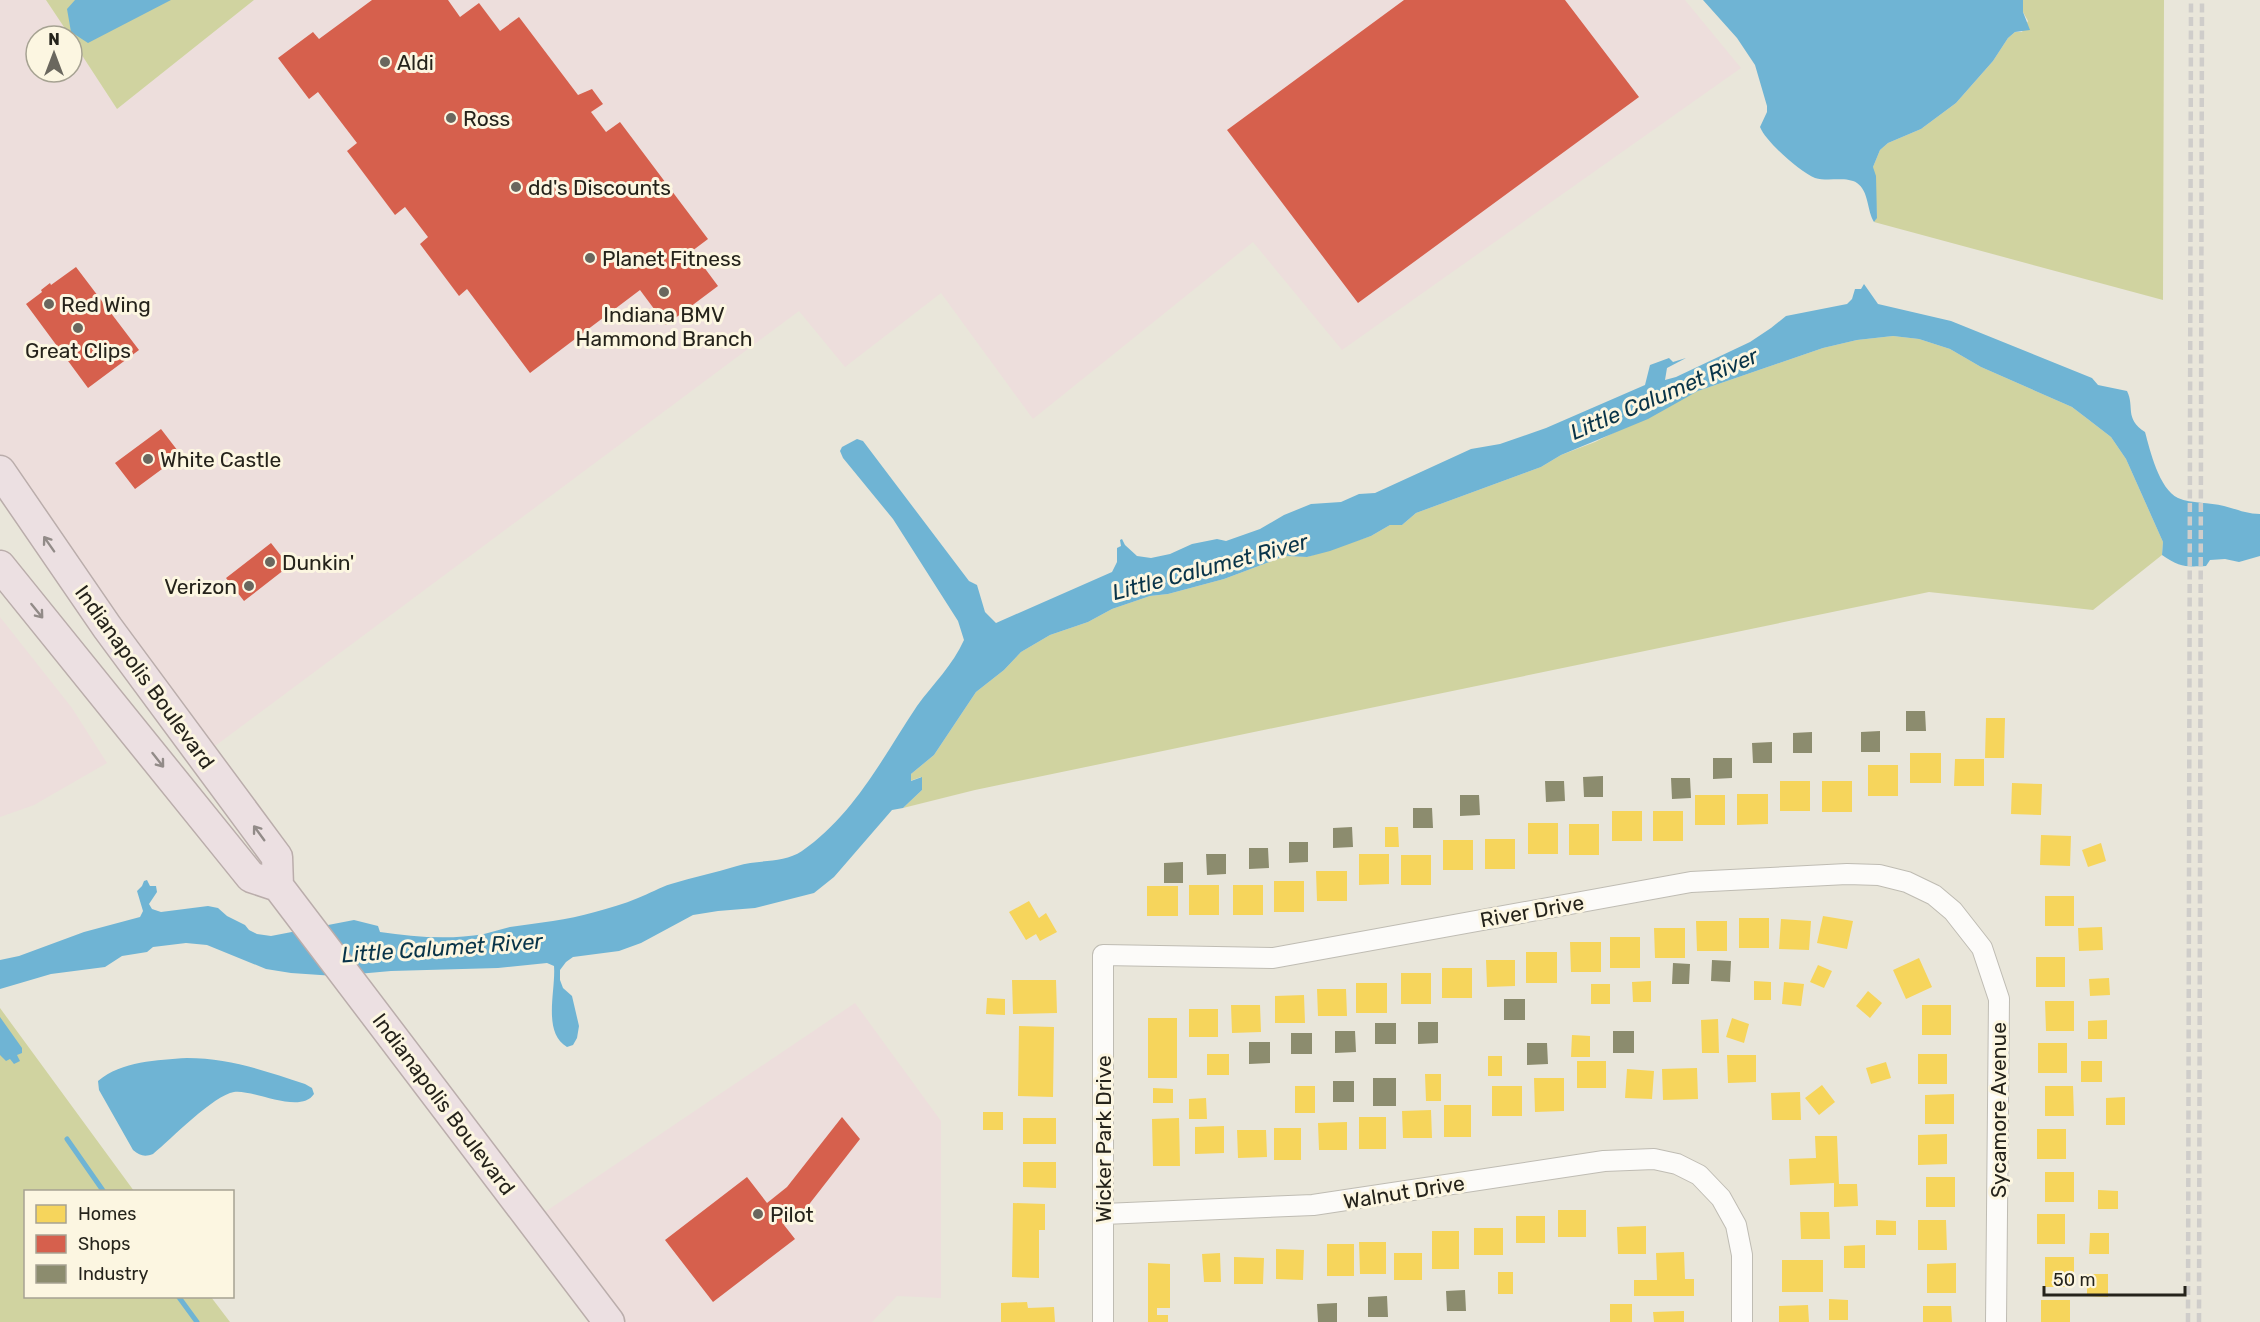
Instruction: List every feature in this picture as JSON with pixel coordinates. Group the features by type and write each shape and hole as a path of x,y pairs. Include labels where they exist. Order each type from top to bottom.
{"highway":[{"name":"Indianapolis Boulevard","path":"0,471 107,627 277,857 278,886"},
{"name":"Indianapolis Boulevard","path":"0,566 251,877 278,886 609,1322"}],"street":[{"name":"River Drive","path":"1103,956 1273,958 1691,882 1835,874 1879,875 1907,882 1934,895 1953,911"},
{"name":"Sycamore Avenue","path":"1953,911 1982,948 1999,999 1996,1322"},
{"name":"Wicker Park Drive","path":"1103,956 1103,1322"},
{"name":"Walnut Drive","path":"1104,1214 1313,1205 1629,1158 1654,1159 1677,1164 1699,1175 1721,1198 1736,1225 1742,1255 1742,1322"}],"shaded area":[{"path":"0,0 46,0 62,24 24,24 24,84 84,84 84,58 117,109 254,0 1685,0 1741,68 1342,350 1253,242 1033,419 941,293 845,367 799,311 211,749 0,458"},
{"path":"0,617 72,708 107,763 34,805 0,817"},
{"path":"855,1003 941,1121 941,1298 897,1296 872,1322 617,1322 536,1218"}],"green space":[{"path":"46,0 254,0 117,109 84,58 84,24 62,24"},
{"path":"2023,0 2164,0 2163,300 1874,222 1877,217 1873,167 1880,150 1888,143 1921,129 1956,103 1993,61 2008,38 2015,32 2022,32 2028,21 2023,12"},
{"path":"1893,336 1919,339 1950,349 1981,367 2072,407 2111,437 2126,459 2163,542 2162,555 2093,610 1929,592 975,790 903,808 922,790 921,777 910,781 911,774 934,755 976,692 1004,670 1021,652 1050,635 1150,596 1168,594 1224,579 1285,556 1307,557 1371,536 1390,525 1402,525 1416,513 1541,467 1561,455 1595,442 1698,391 1823,348 1857,340"},
{"path":"0,1008 133,1190 24,1190 24,1298 212,1298 230,1322 0,1322"}],"water":[{"path":"75,0 171,0 88,43 84,40 84,24 70,24 67,9"},
{"path":"1703,0 2023,0 2023,12 2030,30 2015,32 2008,38 1993,61 1956,103 1921,129 1888,143 1880,150 1873,167 1876,176 1877,218 1874,222 1864,191 1857,183 1848,180 1815,178 1809,175 1776,148 1763,133 1760,127 1767,112 1767,106 1755,65 1737,38"},
{"name":"Little Calumet River","path":"1864,284 1878,304 1951,321 2092,378 2098,385 2127,391 2134,422 2145,432 2156,468 2171,493 2183,500 2260,514 2260,556 2239,562 2225,559 2210,560 2206,566 2187,566 2173,562 2162,555 2163,542 2126,459 2111,437 2072,407 1981,367 1950,349 1919,339 1893,336 1857,340 1823,348 1698,391 1648,419 1561,455 1541,467 1416,513 1402,525 1390,525 1371,536 1330,551 1307,557 1285,556 1224,579 1168,594 1150,596 1050,635 1021,652 1004,670 976,692 934,755 911,774 911,781 922,777 922,790 903,808 892,810 834,877 814,893 755,908 693,915 641,943 619,951 573,957 566,962 560,970 560,980 563,988 572,996 579,1026 573,1045 567,1047 559,1040 555,1032 552,1021 554,966 547,963 498,968 391,971 335,976 266,969 207,945 186,943 153,947 147,952 122,956 105,967 51,974 0,989 0,960 19,956 84,932 140,917 143,911 137,891 147,880 150,886 156,886 157,892 149,904 152,909 161,912 208,906 218,908 257,934 271,936 354,920 378,926 380,932 458,937 584,915 627,902 679,882 745,864 787,858 802,851 820,837 852,803 917,706 954,658 964,640 958,621 893,519 843,458 840,451 842,447 857,439 863,441 969,581 977,585 985,612 996,623 1112,572 1117,562 1117,548 1121,546 1120,540 1122,539 1137,556 1151,558 1170,554 1192,544 1217,539 1226,541 1260,529 1284,515 1311,504 1341,502 1359,494 1375,493 1471,449 1500,444 1546,428 1645,385 1650,365 1669,358 1673,362 1686,358 1667,368 1665,380 1676,377 1750,342 1786,316 1847,304 1852,299 1855,289 1861,289"},
{"path":"0,1017 22,1048 22,1053 17,1055 20,1061 14,1064 10,1059 6,1061 0,1055"},
{"path":"187,1058 218,1060 261,1070 305,1084 312,1088 314,1094 307,1100 288,1102 234,1092 204,1109 153,1154 145,1156 138,1154 133,1150 99,1090 98,1081 107,1074 129,1065"}],"building: Homes":[{"path":"1986,718 2005,718 2004,758 1985,758"},
{"path":"1910,753 1941,753 1941,783 1910,783"},
{"path":"1955,759 1984,759 1984,786 1954,786"},
{"path":"1868,765 1898,765 1898,796 1868,796"},
{"path":"1780,781 1810,781 1810,811 1780,811"},
{"path":"1822,781 1852,781 1852,812 1822,812"},
{"path":"2012,783 2042,784 2041,815 2011,814"},
{"path":"1737,794 1768,794 1768,824 1737,825"},
{"path":"1695,795 1725,795 1725,825 1695,825"},
{"path":"1612,811 1642,811 1642,841 1612,841"},
{"path":"1653,811 1683,811 1683,841 1653,841"},
{"path":"1528,823 1558,823 1558,854 1528,854"},
{"path":"1569,824 1599,824 1599,855 1569,855"},
{"path":"1385,827 1398,827 1399,847 1385,847"},
{"path":"2041,835 2071,836 2070,866 2040,865"},
{"path":"1485,839 1515,839 1515,869 1485,869"},
{"path":"1443,840 1473,840 1473,870 1443,870"},
{"path":"2101,843 2106,861 2088,867 2082,850"},
{"path":"1359,854 1389,854 1389,884 1359,885"},
{"path":"1401,855 1431,855 1431,885 1401,885"},
{"path":"1316,871 1347,871 1347,901 1317,901"},
{"path":"1274,881 1304,881 1304,912 1274,912"},
{"path":"1189,885 1219,885 1219,915 1189,915"},
{"path":"1233,885 1263,885 1263,915 1233,915"},
{"path":"1147,886 1178,886 1178,916 1147,916"},
{"path":"2045,896 2074,896 2074,926 2045,926"},
{"path":"1029,901 1039,918 1046,913 1057,932 1040,941 1036,934 1026,940 1009,912"},
{"path":"1823,916 1853,921 1847,949 1817,943"},
{"path":"1739,918 1769,918 1769,948 1739,948"},
{"path":"1781,919 1811,921 1809,950 1779,949"},
{"path":"1696,921 1727,921 1727,951 1697,951"},
{"path":"2102,927 2103,950 2079,951 2078,928"},
{"path":"1654,928 1685,928 1685,958 1655,958"},
{"path":"1610,937 1640,937 1640,968 1610,968"},
{"path":"1570,942 1601,942 1601,972 1571,972"},
{"path":"1526,952 1557,952 1557,983 1526,983"},
{"path":"2036,957 2065,957 2065,987 2036,987"},
{"path":"1919,958 1932,987 1906,999 1893,970"},
{"path":"1486,960 1515,960 1515,986 1487,987"},
{"path":"1818,965 1832,971 1824,988 1810,982"},
{"path":"1442,968 1472,968 1472,998 1442,998"},
{"path":"1401,973 1431,973 1431,1004 1401,1004"},
{"path":"2109,978 2110,995 2090,996 2089,979"},
{"path":"1012,980 1056,980 1057,1013 1013,1014"},
{"path":"1651,981 1651,1002 1633,1002 1632,982"},
{"path":"1754,981 1771,982 1771,1000 1754,1000"},
{"path":"1784,982 1804,984 1801,1006 1782,1004"},
{"path":"1356,983 1387,983 1387,1013 1356,1013"},
{"path":"1591,984 1610,984 1610,1004 1591,1004"},
{"path":"1317,989 1346,989 1347,1016 1318,1016"},
{"path":"1868,991 1882,1003 1870,1018 1856,1006"},
{"path":"1304,995 1305,1023 1275,1023 1275,996"},
{"path":"987,998 1005,999 1005,1015 986,1014"},
{"path":"2045,1001 2074,1001 2074,1031 2046,1031"},
{"path":"1231,1005 1260,1005 1261,1032 1232,1033"},
{"path":"1922,1005 1951,1005 1951,1035 1922,1035"},
{"path":"1189,1009 1218,1009 1218,1037 1189,1037"},
{"path":"1148,1018 1177,1018 1177,1078 1148,1078"},
{"path":"1732,1018 1749,1024 1744,1043 1726,1037"},
{"path":"1718,1019 1719,1053 1702,1053 1701,1020"},
{"path":"2107,1020 2107,1039 2088,1039 2088,1021"},
{"path":"1019,1026 1054,1027 1053,1097 1018,1096"},
{"path":"1572,1035 1590,1036 1590,1057 1571,1057"},
{"path":"2038,1043 2067,1043 2067,1073 2038,1073"},
{"path":"1207,1054 1229,1054 1229,1075 1207,1075"},
{"path":"1918,1054 1947,1054 1947,1084 1918,1084"},
{"path":"1727,1055 1756,1055 1756,1082 1728,1083"},
{"path":"1488,1056 1502,1056 1502,1076 1488,1076"},
{"path":"1577,1061 1606,1061 1606,1088 1577,1088"},
{"path":"2081,1061 2102,1061 2102,1082 2081,1082"},
{"path":"1886,1062 1891,1078 1871,1084 1866,1068"},
{"path":"1697,1068 1698,1099 1663,1100 1662,1069"},
{"path":"1627,1069 1654,1071 1652,1099 1625,1098"},
{"path":"1425,1074 1441,1074 1441,1101 1426,1101"},
{"path":"1534,1078 1564,1078 1564,1111 1535,1112"},
{"path":"1822,1085 1835,1102 1819,1115 1805,1098"},
{"path":"1295,1086 1315,1086 1315,1113 1295,1113"},
{"path":"1492,1086 1522,1086 1522,1116 1492,1116"},
{"path":"2045,1086 2073,1086 2074,1116 2045,1116"},
{"path":"1153,1088 1173,1089 1173,1103 1153,1103"},
{"path":"1800,1092 1801,1120 1772,1120 1771,1093"},
{"path":"1954,1094 1954,1124 1925,1124 1925,1095"},
{"path":"2125,1097 2125,1125 2106,1125 2106,1098"},
{"path":"1206,1098 1207,1119 1189,1119 1189,1099"},
{"path":"1444,1105 1471,1105 1471,1137 1444,1137"},
{"path":"1431,1110 1432,1138 1403,1138 1402,1111"},
{"path":"983,1112 1003,1112 1003,1130 983,1130"},
{"path":"1359,1117 1386,1117 1386,1149 1359,1149"},
{"path":"1023,1118 1056,1118 1056,1144 1023,1144"},
{"path":"1179,1118 1180,1166 1153,1166 1152,1119"},
{"path":"1347,1122 1347,1150 1319,1150 1318,1123"},
{"path":"1224,1126 1224,1153 1195,1154 1195,1127"},
{"path":"1274,1128 1301,1128 1301,1160 1274,1160"},
{"path":"2037,1129 2066,1129 2066,1159 2037,1159"},
{"path":"1237,1130 1266,1130 1267,1157 1238,1158"},
{"path":"1947,1134 1947,1164 1918,1165 1918,1135"},
{"path":"1815,1136 1837,1136 1839,1184 1857,1184 1858,1206 1834,1207 1834,1183 1790,1185 1789,1159 1816,1158"},
{"path":"1023,1162 1056,1162 1056,1188 1023,1187"},
{"path":"2045,1172 2074,1172 2074,1202 2045,1202"},
{"path":"1926,1177 1955,1177 1955,1207 1926,1207"},
{"path":"2098,1190 2118,1191 2118,1209 2098,1209"},
{"path":"1013,1203 1045,1204 1045,1230 1039,1230 1039,1278 1012,1277"},
{"path":"1558,1210 1586,1210 1586,1237 1558,1237"},
{"path":"1800,1212 1829,1212 1830,1239 1801,1239"},
{"path":"2037,1214 2065,1214 2065,1244 2037,1244"},
{"path":"1516,1216 1545,1216 1545,1243 1516,1243"},
{"path":"1876,1220 1896,1221 1896,1235 1876,1235"},
{"path":"1918,1220 1946,1220 1947,1250 1918,1250"},
{"path":"1646,1226 1646,1254 1618,1254 1617,1227"},
{"path":"1474,1228 1503,1228 1503,1255 1474,1255"},
{"path":"1432,1231 1459,1231 1459,1269 1432,1269"},
{"path":"2090,1233 2109,1233 2109,1254 2089,1254"},
{"path":"1359,1242 1386,1242 1386,1274 1360,1274"},
{"path":"1327,1244 1354,1244 1354,1276 1327,1276"},
{"path":"1865,1245 1865,1268 1844,1268 1844,1246"},
{"path":"1276,1249 1304,1250 1303,1280 1276,1279"},
{"path":"1684,1252 1685,1279 1694,1279 1694,1296 1634,1296 1634,1280 1657,1280 1656,1253"},
{"path":"1220,1253 1221,1282 1204,1282 1202,1254"},
{"path":"1394,1253 1422,1253 1422,1280 1394,1280"},
{"path":"1234,1257 1264,1258 1263,1284 1234,1284"},
{"path":"2045,1257 2074,1257 2074,1287 2045,1287"},
{"path":"1782,1260 1823,1260 1823,1292 1782,1292"},
{"path":"1148,1263 1170,1264 1170,1308 1157,1308 1157,1315 1168,1315 1168,1322 1148,1322"},
{"path":"1956,1263 1956,1293 1927,1293 1927,1264"},
{"path":"1498,1272 1513,1272 1513,1294 1498,1294"},
{"path":"2087,1274 2108,1274 2108,1297 2087,1296"},
{"path":"1829,1299 1848,1300 1848,1320 1829,1320"},
{"path":"2041,1300 2070,1300 2070,1322 2041,1322"},
{"path":"1027,1302 1028,1308 1054,1307 1055,1322 1001,1322 1001,1303"},
{"path":"1610,1304 1632,1304 1632,1322 1610,1322"},
{"path":"1808,1305 1809,1322 1779,1322 1779,1306"},
{"path":"1923,1306 1951,1306 1952,1322 1923,1322"},
{"path":"1684,1311 1684,1322 1654,1322 1653,1312"}],"building: Shops":[{"path":"372,0 448,0 460,17 479,3 500,31 519,17 578,95 592,89 603,104 591,112 606,132 620,122 708,239 692,251 718,286 666,325 640,290 530,373 467,289 459,296 420,244 428,237 405,207 395,215 347,151 357,143 318,92 309,99 278,58 313,32 319,39"},
{"path":"1404,0 1565,0 1639,97 1358,303 1227,130"},
{"path":"76,267 139,350 88,388 26,304 50,283 51,285"},
{"name":"White Castle","path":"161,429 181,455 135,489 115,463"},
{"path":"271,543 289,566 244,601 226,578"},
{"path":"842,1117 860,1139 807,1207 784,1225 795,1239 713,1302 665,1240 747,1177 767,1203 787,1187"}],"building: Industry":[{"path":"1906,711 1925,711 1926,731 1906,731"},
{"path":"1880,731 1880,752 1861,752 1861,732"},
{"path":"1812,732 1812,753 1793,753 1793,733"},
{"path":"1772,742 1772,763 1753,763 1752,743"},
{"path":"1713,758 1732,758 1732,778 1713,779"},
{"path":"1603,776 1603,797 1584,797 1583,777"},
{"path":"1671,778 1690,778 1691,798 1672,799"},
{"path":"1545,781 1564,781 1565,801 1546,802"},
{"path":"1460,795 1479,795 1480,815 1460,816"},
{"path":"1413,808 1432,808 1433,828 1413,828"},
{"path":"1352,827 1353,847 1333,848 1333,828"},
{"path":"1289,842 1308,842 1308,862 1289,863"},
{"path":"1249,848 1268,848 1269,868 1249,869"},
{"path":"1206,854 1226,854 1226,874 1207,875"},
{"path":"1183,862 1183,883 1164,883 1164,863"},
{"path":"1712,960 1731,961 1730,982 1711,981"},
{"path":"1673,963 1690,964 1689,984 1672,984"},
{"path":"1504,999 1525,999 1525,1020 1504,1020"},
{"path":"1418,1022 1438,1022 1438,1043 1418,1044"},
{"path":"1375,1023 1396,1023 1396,1044 1375,1044"},
{"path":"1335,1031 1355,1031 1356,1052 1335,1053"},
{"path":"1613,1031 1634,1031 1634,1053 1613,1053"},
{"path":"1291,1033 1312,1033 1312,1054 1291,1054"},
{"path":"1249,1042 1270,1042 1270,1063 1249,1064"},
{"path":"1527,1043 1547,1043 1548,1064 1527,1065"},
{"path":"1373,1078 1396,1078 1396,1106 1373,1106"},
{"path":"1333,1081 1354,1081 1354,1102 1333,1102"},
{"path":"1465,1290 1466,1311 1447,1311 1446,1291"},
{"path":"1387,1296 1388,1317 1368,1317 1368,1297"},
{"path":"1337,1303 1337,1322 1318,1322 1317,1304"}],"waterway":[{"path":"67,1139 103,1190"},
{"path":"179,1298 197,1322"}],"railway":[{"path":"2188,1322 2191,0"},
{"path":"2199,1322 2202,0"}],"place":[{"name":"Aldi","path":"385,62"},
{"name":"Ross","path":"451,118"},
{"name":"dd's Discounts","path":"516,187"},
{"name":"Planet Fitness","path":"590,258"},
{"name":"Indiana BMV Hammond Branch","path":"664,292"},
{"name":"Red Wing","path":"49,304"},
{"name":"Great Clips","path":"78,328"},
{"name":"White Castle","path":"148,459"},
{"name":"Dunkin'","path":"270,562"},
{"name":"Verizon","path":"249,586"},
{"name":"Pilot","path":"758,1214"}]}
